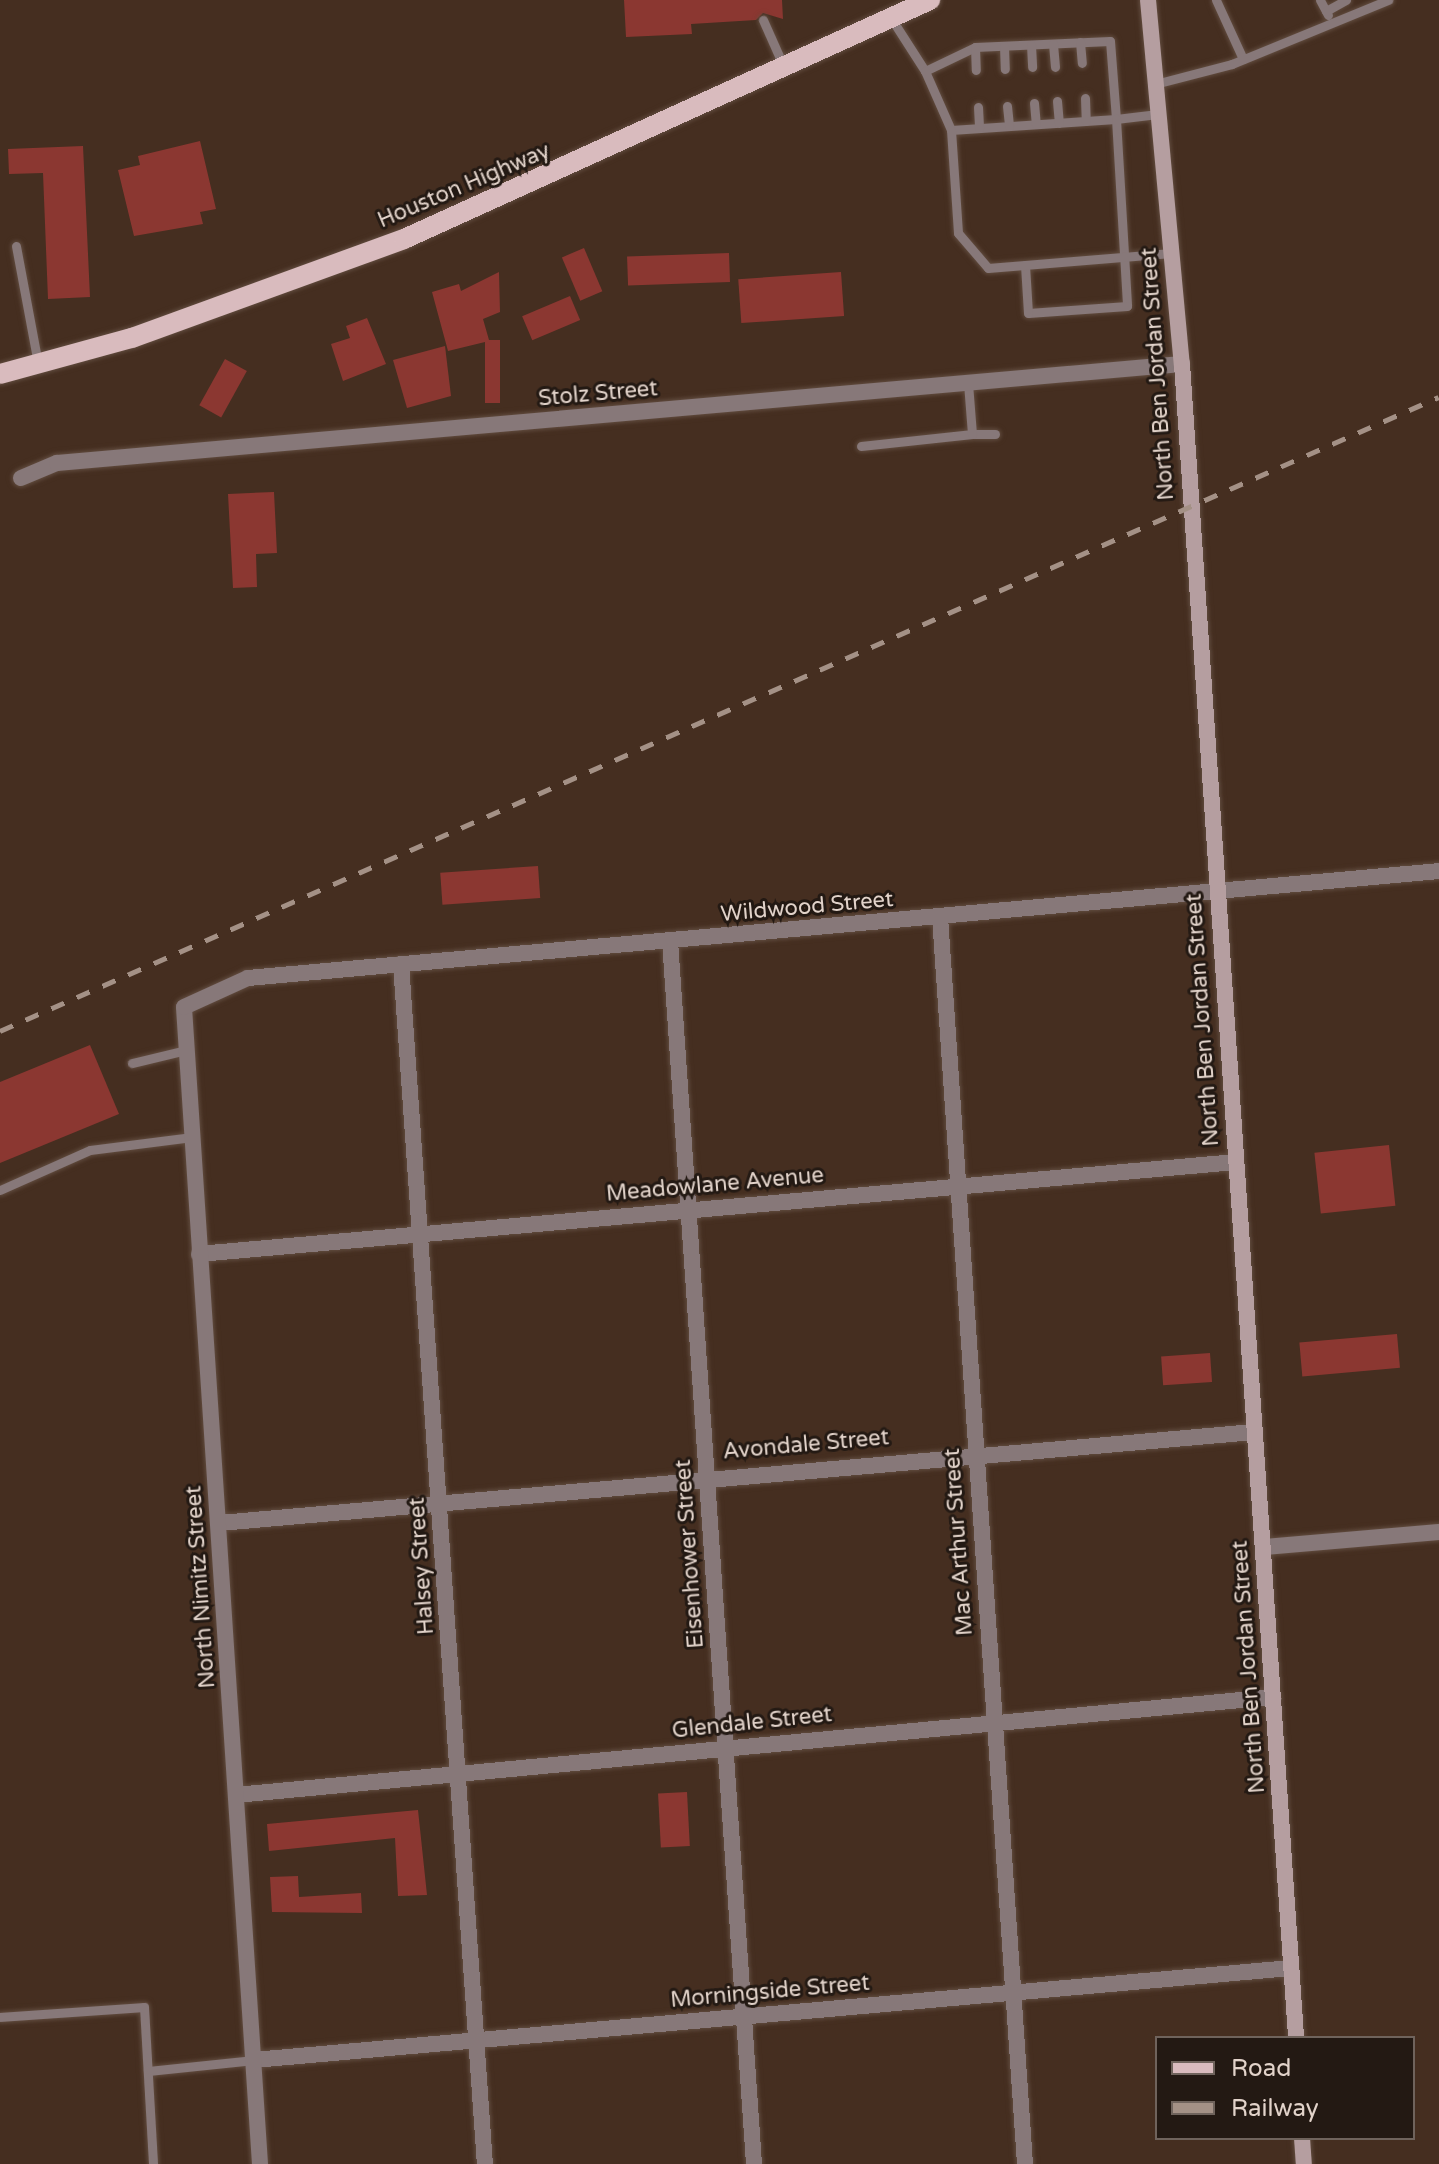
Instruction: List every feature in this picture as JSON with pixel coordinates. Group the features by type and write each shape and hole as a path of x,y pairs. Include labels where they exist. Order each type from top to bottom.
{"main road":[{"name":"Houston Highway","path":"0,374 132,338 404,239 930,0"}],"street":[{"name":"North Ben Jordan Street","path":"1148,0 1182,364 1215,892 1264,1547 1296,2036"},
{"name":"Stolz Street","path":"21,478 57,463 1182,364"},
{"name":"Wildwood Street","path":"184,1007 248,978 1439,871"},
{"name":"Mac Arthur Street","path":"940,917 1025,2164"},
{"name":"Eisenhower Street","path":"670,941 754,2164"},
{"name":"Halsey Street","path":"401,964 485,2164"},
{"name":"North Nimitz Street","path":"184,1007 260,2164"},
{"name":"Meadowlane Avenue","path":"199,1254 1236,1162"},
{"name":"Avondale Street","path":"220,1523 707,1476 1254,1432"},
{"path":"1264,1547 1439,1532"},
{"name":"Glendale Street","path":"236,1795 1273,1697"},
{"name":"Morningside Street","path":"254,2060 1291,1968"},
{"path":"1302,2140 1304,2164"}],"lane":[{"path":"1216,0 1243,59"},
{"path":"1320,0 1328,15 1350,20 1388,0"},
{"path":"1155,84 1243,59 1328,15 1346,0"},
{"path":"891,18 925,71 951,130 965,246 988,268 1171,253"},
{"path":"763,20 785,68"},
{"path":"925,71 975,47 1110,41 1127,306 1028,313 1025,265"},
{"path":"1080,42 1082,63"},
{"path":"1053,44 1055,67"},
{"path":"1031,45 1032,67"},
{"path":"1004,46 1005,69"},
{"path":"975,47 976,70"},
{"path":"1085,98 1086,121"},
{"path":"1057,101 1059,123"},
{"path":"1034,103 1036,124"},
{"path":"1007,106 1009,126"},
{"path":"978,107 979,128"},
{"path":"951,130 1158,114"},
{"path":"16,246 38,363"},
{"path":"968,383 972,434"},
{"path":"861,446 995,434"},
{"path":"132,1063 186,1050"},
{"path":"0,1190 90,1150 192,1137"},
{"path":"0,2017 144,2007 153,2164"},
{"path":"148,2071 254,2060"}],"building":[{"path":"624,0 782,0 783,19 763,13 756,20 691,24 692,34 626,37"},
{"path":"200,141 216,209 200,212 203,224 134,236 118,170 140,165 138,156"},
{"path":"83,146 90,297 48,299 43,173 9,174 8,149"},
{"path":"584,248 602,291 580,301 562,257"},
{"path":"729,253 730,282 628,286 627,257"},
{"path":"499,272 500,312 483,319 489,340 500,340 500,403 485,403 485,342 448,351 432,292 459,284 461,291"},
{"path":"841,272 844,316 741,323 738,279"},
{"path":"570,296 580,320 532,340 522,316"},
{"path":"367,318 386,364 343,381 331,344 350,338 346,326"},
{"path":"445,346 451,396 407,408 393,360"},
{"path":"225,359 247,371 221,417 199,405"},
{"path":"274,492 277,553 256,554 257,587 233,588 228,494"},
{"path":"538,866 540,898 442,905 440,873"},
{"path":"90,1045 119,1114 0,1163 0,1082"},
{"path":"1389,1145 1395,1206 1321,1214 1314,1153"},
{"path":"1397,1334 1400,1368 1302,1376 1299,1343"},
{"path":"1210,1353 1212,1382 1163,1385 1161,1356"},
{"path":"687,1792 690,1846 661,1847 658,1794"},
{"path":"418,1810 427,1895 398,1896 395,1838 269,1851 267,1824"},
{"path":"298,1876 299,1897 361,1893 362,1913 272,1912 270,1877"}],"railway":[{"path":"0,1031 1439,397"}]}
